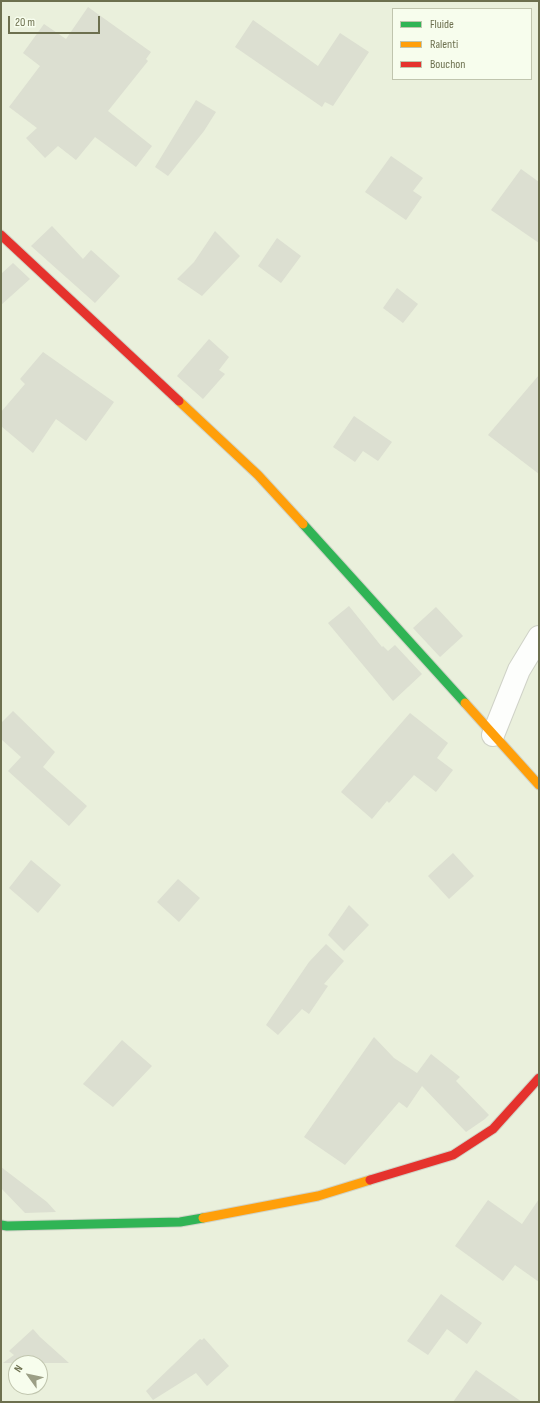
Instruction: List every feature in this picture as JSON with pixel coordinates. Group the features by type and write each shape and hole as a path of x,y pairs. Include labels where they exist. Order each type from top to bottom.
{"street":[{"path":"1,235 258,475 539,785"},
{"path":"493,735 519,670 539,638"},
{"path":"1,1225 180,1222 318,1196 453,1155 493,1129 539,1078"}],"shaded area":[{"path":"1,1 539,1 539,1402 1,1402"}],"building":[{"path":"88,7 151,52 146,59 148,61 108,111 152,146 136,167 95,137 76,160 58,146 45,158 26,138 37,128 9,107 40,66 23,53 44,24 66,39"},
{"path":"253,20 318,66 340,33 369,52 333,106 325,102 322,107 235,47"},
{"path":"196,100 216,112 204,131 168,176 155,167"},
{"path":"391,156 423,178 413,191 422,197 406,220 365,192"},
{"path":"521,169 539,182 539,243 491,210"},
{"path":"52,226 83,259 91,250 120,276 95,303 31,246"},
{"path":"215,231 240,256 202,296 177,279 194,262"},
{"path":"277,238 301,256 281,283 258,266"},
{"path":"13,263 30,279 1,305 1,274"},
{"path":"397,288 418,304 403,323 383,308"},
{"path":"209,339 229,357 219,370 225,374 203,399 177,376"},
{"path":"43,352 114,402 86,441 56,419 33,453 1,426 1,412 25,384 20,379"},
{"path":"539,375 539,474 488,435"},
{"path":"354,416 392,442 378,461 363,451 355,462 333,447"},
{"path":"349,606 382,647 383,646 388,651 395,645 422,674 393,701 328,623"},
{"path":"436,607 463,636 440,657 413,628"},
{"path":"13,711 55,752 43,767 87,806 69,826 8,771 21,757 1,739 1,723"},
{"path":"410,713 448,743 437,758 453,770 436,792 414,775 389,803 387,801 372,819 341,792"},
{"path":"453,853 474,876 449,899 428,876"},
{"path":"31,860 61,885 38,913 9,888"},
{"path":"178,879 200,898 179,922 157,902"},
{"path":"349,905 369,925 344,951 328,935"},
{"path":"326,944 344,961 324,984 328,986 309,1014 302,1009 278,1035 266,1025 309,962"},
{"path":"374,1037 394,1058 417,1073 431,1054 460,1077 456,1081 489,1115 466,1132 422,1086 407,1108 399,1102 345,1165 304,1137"},
{"path":"122,1040 152,1066 113,1107 83,1084"},
{"path":"1,1167 47,1202 56,1212 25,1213 1,1188"},
{"path":"539,1199 539,1282 515,1265 503,1281 455,1246 488,1200 522,1224"},
{"path":"441,1294 482,1323 467,1344 447,1329 428,1355 407,1341"},
{"path":"33,1329 69,1363 48,1363 48,1355 14,1355 9,1351"},
{"path":"204,1338 229,1366 207,1386 196,1373 153,1400 146,1391 200,1339 202,1340"},
{"path":"476,1370 522,1402 453,1402"}],"traffic: fast":[{"path":"303,524 465,703"},
{"path":"1,1225 180,1222 203,1218"}],"traffic: slow":[{"path":"179,401 258,475 303,524"},
{"path":"465,703 539,785"},
{"path":"203,1218 318,1196 370,1180"}],"traffic: jam":[{"path":"1,235 179,401"},
{"path":"370,1180 453,1155 493,1129 539,1078"}]}
